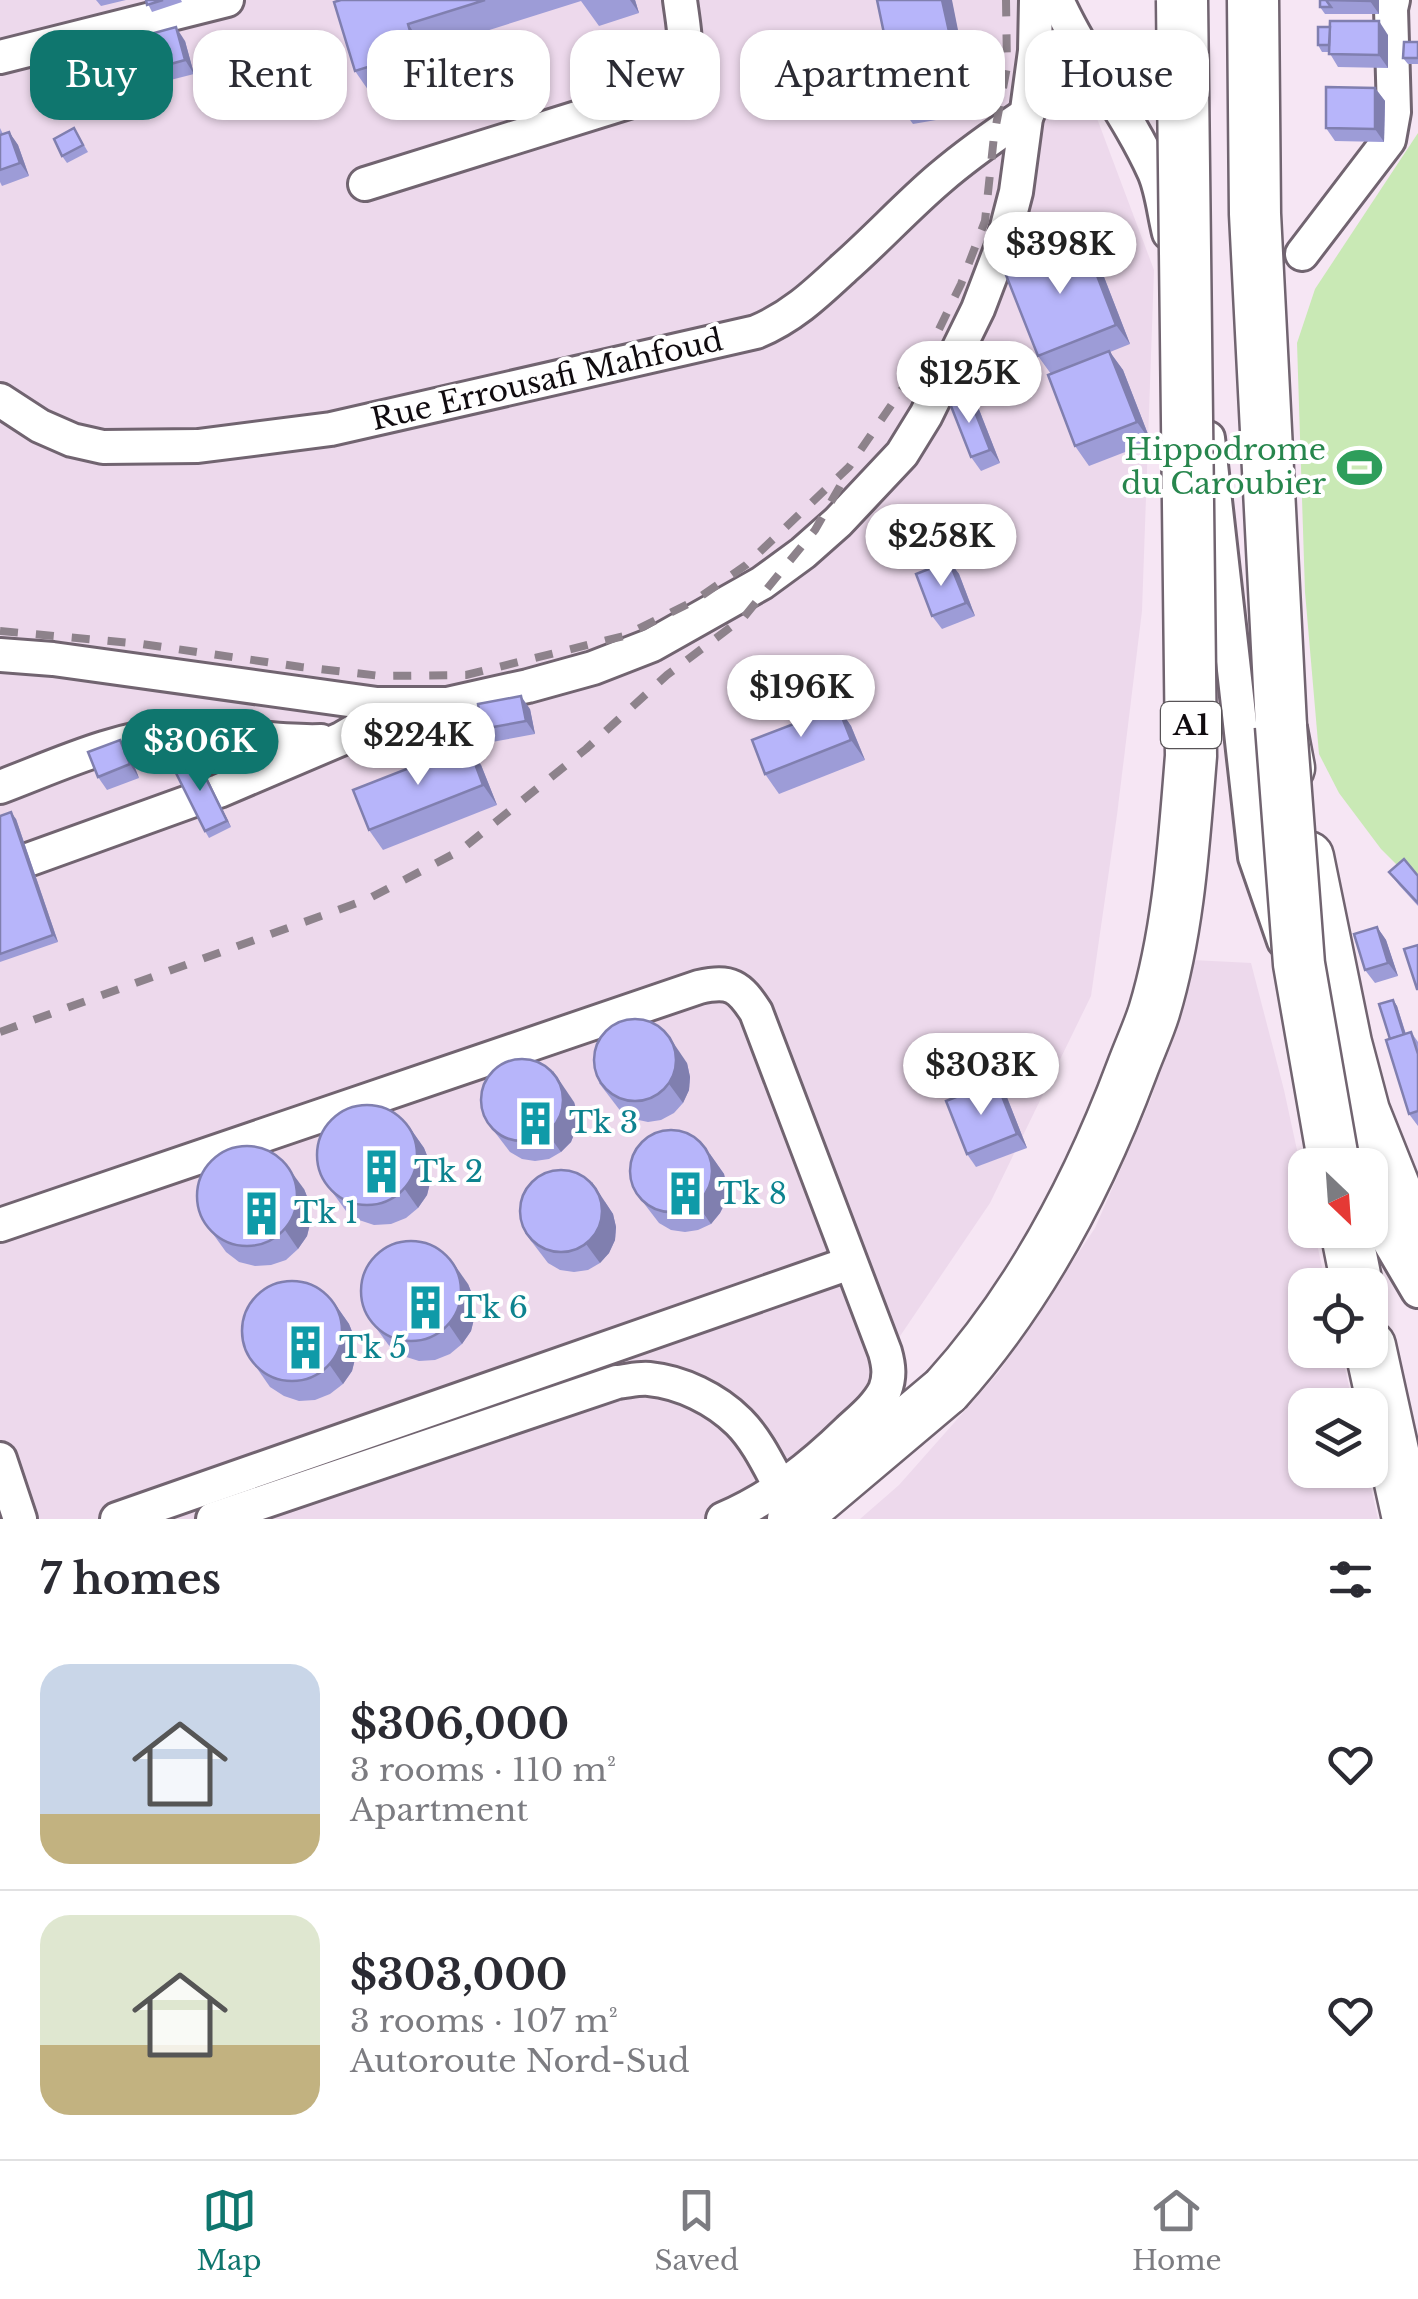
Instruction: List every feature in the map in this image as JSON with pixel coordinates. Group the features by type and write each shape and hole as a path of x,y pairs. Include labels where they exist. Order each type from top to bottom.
{"highway":[{"name":"A1","path":"946,1390 992,1336 1059,1229 1109,1130 1154,1011 1170,940 1183,854 1191,756 1182,0"},
{"path":"1253,0 1255,214 1281,726 1299,964 1331,1148"},
{"path":"1281,726 1354,1077 1418,1246"},
{"path":"1375,1368 1408,1519"},
{"path":"787,1504 946,1390"},
{"path":"828,1519 918,1430 946,1390"}],"street":[{"path":"0,57 227,0"},
{"path":"365,184 657,93 678,73 684,59 686,44 680,0"},
{"path":"1035,30 1036,0"},
{"path":"1057,0 1156,175 1202,380 1254,858 1355,1148"},
{"path":"1302,254 1389,140 1394,112 1393,0"},
{"name":"Rue Errousafi Mahfoud","path":"0,400 40,426 72,440 104,446 198,446 332,429 756,332 804,305 940,178 1025,116"},
{"path":"0,655 377,704 447,704 593,668 652,645 762,583 803,553 902,454 952,364 1002,246 1016,192 1027,120"},
{"path":"0,870 220,792 341,739 362,726 377,704"},
{"path":"0,787 115,745 172,734 288,741 341,739"},
{"path":"0,1225 716,983 734,986 756,1012 885,1352 889,1377 883,1394 818,1460 787,1504 744,1510 722,1519"},
{"path":"1388,1240 1418,1291"},
{"path":"117,1519 850,1264"},
{"path":"213,1519 618,1382 646,1379 674,1384 713,1400 741,1423 787,1504"},
{"path":"0,1459 20,1519"}],"shaded area":[{"path":"0,0 1035,0 1051,30 1025,30 1025,120 1097,120 1154,270 1142,611 1091,996 990,1203 867,1385 773,1515 766,1519 0,1519"},
{"path":"1193,960 1251,963 1297,1148 1288,1148 1288,1248 1318,1248 1322,1268 1288,1268 1288,1368 1345,1368 1349,1388 1288,1388 1288,1488 1371,1488 1378,1519 860,1519 899,1485 999,1372 1095,1228 1151,1099"}],"green space":[{"name":"Hippodrome du Caroubier","path":"1418,133 1418,886 1381,849 1339,793 1319,754 1305,592 1297,343 1315,289"}],"building":[{"path":"485,0 408,24 410,30 367,30 367,67 355,71 347,30 343,30 334,2"},
{"path":"877,0 942,0 949,30 883,30"},
{"path":"1330,21 1379,21 1379,55 1329,54"},
{"path":"176,27 185,60 173,63 173,30 165,30"},
{"path":"1318,27 1330,27 1329,45 1318,45"},
{"path":"1404,42 1418,42 1418,58 1403,58"},
{"path":"1326,87 1375,88 1375,129 1326,128"},
{"path":"74,128 83,145 62,156 54,139"},
{"path":"9,132 20,163 0,170 0,135"},
{"path":"1083,239 1116,325 1038,356 1004,270"},
{"path":"1109,351 1137,422 1075,446 1048,375"},
{"path":"968,394 990,450 971,457 949,401"},
{"path":"949,561 966,603 932,616 916,574"},
{"path":"521,696 526,721 482,729 478,704"},
{"path":"838,707 851,740 765,774 752,740"},
{"path":"120,740 130,764 98,777 88,752"},
{"path":"468,745 483,785 369,830 353,790"},
{"path":"195,756 227,821 205,831 173,767"},
{"path":"11,812 53,935 0,954 0,816"},
{"path":"1404,859 1418,876 1418,903 1389,872"},
{"path":"1377,927 1388,963 1365,970 1354,934"},
{"path":"1418,945 1418,989 1417,989 1404,949"},
{"path":"1393,1000 1404,1035 1390,1039 1379,1004"},
{"path":"627,1019 643,1019 669,1037 676,1060 673,1076 664,1089 643,1101 627,1101 601,1083 594,1068 594,1052 612,1026"},
{"path":"1411,1032 1418,1054 1418,1111 1409,1114 1386,1040"},
{"name":"Tk 3","path":"514,1059 530,1059 556,1077 563,1100 560,1116 551,1129 530,1141 514,1141 488,1123 481,1108 481,1092 499,1066"},
{"path":"996,1081 1017,1134 967,1154 946,1101"},
{"name":"Tk 2","path":"367,1105 395,1113 409,1127 417,1155 409,1183 395,1197 367,1205 339,1197 325,1183 317,1155 325,1127 339,1113"},
{"name":"Tk 8","path":"663,1130 679,1130 705,1148 712,1171 709,1187 700,1200 679,1212 663,1212 637,1194 630,1179 630,1163 648,1137"},
{"name":"Tk 1","path":"247,1146 275,1154 289,1168 297,1196 289,1224 275,1238 247,1246 219,1238 205,1224 197,1196 205,1168 219,1154"},
{"path":"553,1170 569,1170 595,1188 602,1211 599,1227 590,1240 569,1252 553,1252 527,1234 520,1219 520,1203 538,1177"},
{"name":"Tk 6","path":"411,1241 439,1249 453,1263 461,1291 453,1319 439,1333 411,1341 383,1333 369,1319 361,1291 369,1263 383,1249"},
{"name":"Tk 5","path":"292,1281 320,1289 334,1303 342,1331 334,1359 320,1373 292,1381 264,1373 250,1359 242,1331 250,1303 264,1289"}],"railway":[{"path":"0,631 142,644 381,676 466,675 624,636 694,601 746,565 849,467 929,350 961,284 985,221 994,136 1007,67 1006,0"},
{"path":"0,1032 368,899 461,850 586,749 667,675 744,617 815,530 840,486"}],"place":[{"name":"Hippodrome du Caroubier","path":"1359,467"},
{"name":"Tk 3","path":"536,1123"},
{"name":"Tk 2","path":"381,1172"},
{"name":"Tk 8","path":"685,1194"},
{"name":"Tk 1","path":"261,1213"},
{"name":"Tk 6","path":"425,1308"},
{"name":"Tk 5","path":"306,1348"}]}
